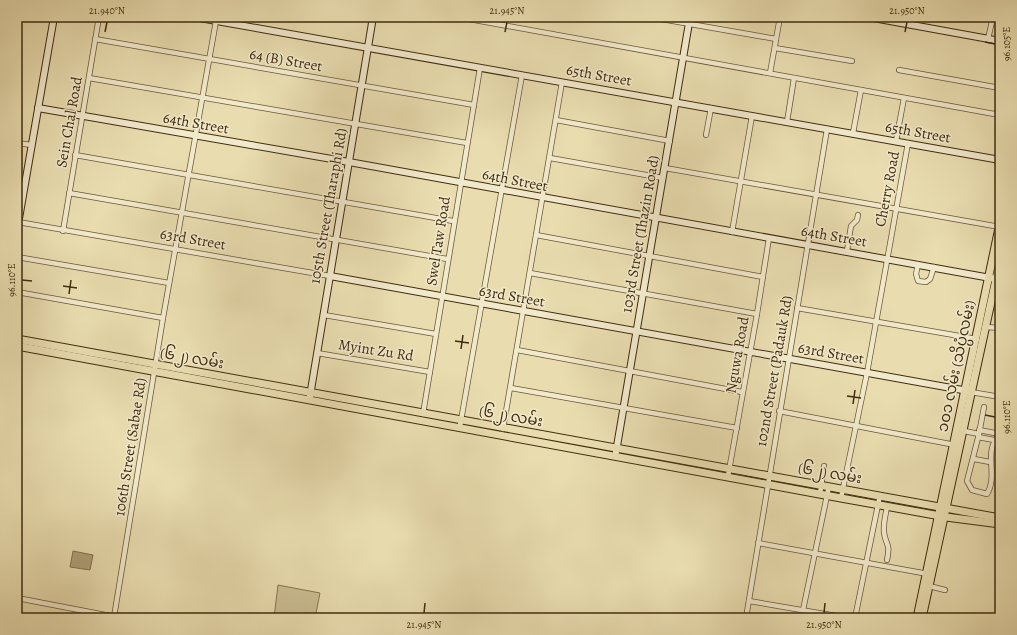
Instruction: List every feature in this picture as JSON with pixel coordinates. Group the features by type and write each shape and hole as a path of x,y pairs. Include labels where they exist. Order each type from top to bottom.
{"main road":[{"name":"၁၀၁ လမ်း (သိပ္ပံလမ်း)","path":"929,574 946,517 961,446 975,339 1000,226"},
{"name":"၁၀၁ လမ်း (သိပ္ပံလမ်း)","path":"929,574 938,511 952,444 983,340 998,279 1000,261"},
{"name":"(၆၂) လမ်း","path":"17,339 155,368"},
{"name":"(၆၂) လမ်း","path":"17,346 155,368 729,472 878,505 938,511 947,509 1000,518"},
{"name":"(၆၂) လမ်း","path":"768,480 825,485 880,495 938,511 946,517 1000,524"},
{"path":"922,618 929,586 929,574"},
{"path":"917,618 929,574"}],"street":[{"path":"17,230 54,17"},
{"name":"Sein Chal Road","path":"63,231 99,17"},
{"name":"65th Street","path":"197,17 1000,160"},
{"name":"105th Street (Tharaphi Rd)","path":"310,396 341,202 373,17"},
{"path":"458,17 1000,115"},
{"path":"650,17 776,39"},
{"name":"103rd Street (Thazin Road)","path":"616,452 690,17"},
{"path":"770,73 780,17"},
{"path":"868,17 1000,41"},
{"path":"988,39 993,17"},
{"name":"106th Street (Sabae Rd)","path":"114,617 163,318 216,21"},
{"name":"64 (B) Street","path":"95,39 474,105"},
{"path":"775,48 852,61"},
{"name":"Swel Taw Road","path":"422,416 480,68"},
{"path":"899,70 1000,88"},
{"path":"460,423 522,75"},
{"path":"89,78 468,143"},
{"path":"787,122 794,78"},
{"path":"503,431 562,82"},
{"path":"853,133 861,90"},
{"path":"896,141 904,98"},
{"name":"64th Street","path":"38,108 349,162 502,191 887,258 998,279"},
{"path":"706,135 711,108"},
{"path":"732,232 752,116"},
{"path":"556,120 670,141"},
{"name":"102nd Street (Padauk Rd)","path":"746,618 779,411 827,129"},
{"path":"17,143 32,145"},
{"name":"Cherry Road","path":"841,498 867,373 908,143"},
{"path":"75,155 454,221"},
{"path":"550,158 663,178"},
{"path":"665,168 1000,226"},
{"path":"69,193 182,214 447,259"},
{"path":"847,251 850,226 857,220 858,215"},
{"name":"63rd Street","path":"18,222 330,276 1000,397"},
{"path":"536,235 762,277"},
{"name":"Nguwa Road","path":"729,472 757,314 768,238"},
{"path":"17,257 169,283"},
{"path":"918,264 917,278 918,281 923,282 930,279 934,267"},
{"path":"530,273 643,292 757,314"},
{"path":"17,292 163,318"},
{"path":"797,308 983,340"},
{"path":"324,315 436,334"},
{"path":"986,327 1000,328"},
{"path":"517,350 742,392"},
{"name":"Myint Zu Rd","path":"317,353 430,372"},
{"path":"511,388 737,428"},
{"path":"984,407 974,459 967,482 972,490 987,494 993,472 990,462 994,440 1000,434"},
{"path":"779,411 961,446"},
{"path":"964,431 979,434 994,440"},
{"path":"979,434 1000,434"},
{"path":"974,459 990,462"},
{"path":"803,610 815,553 824,494 824,466"},
{"path":"824,494 825,485"},
{"path":"855,618 880,495"},
{"path":"887,506 884,526 884,533 889,545 887,560"},
{"path":"758,543 929,574"},
{"path":"929,586 945,590"},
{"path":"17,598 121,618"},
{"path":"749,600 827,616 848,618"}],"shaded area":[{"path":"73,551 93,555 90,570 70,567"},
{"path":"278,585 320,593 315,618 274,618"}]}
